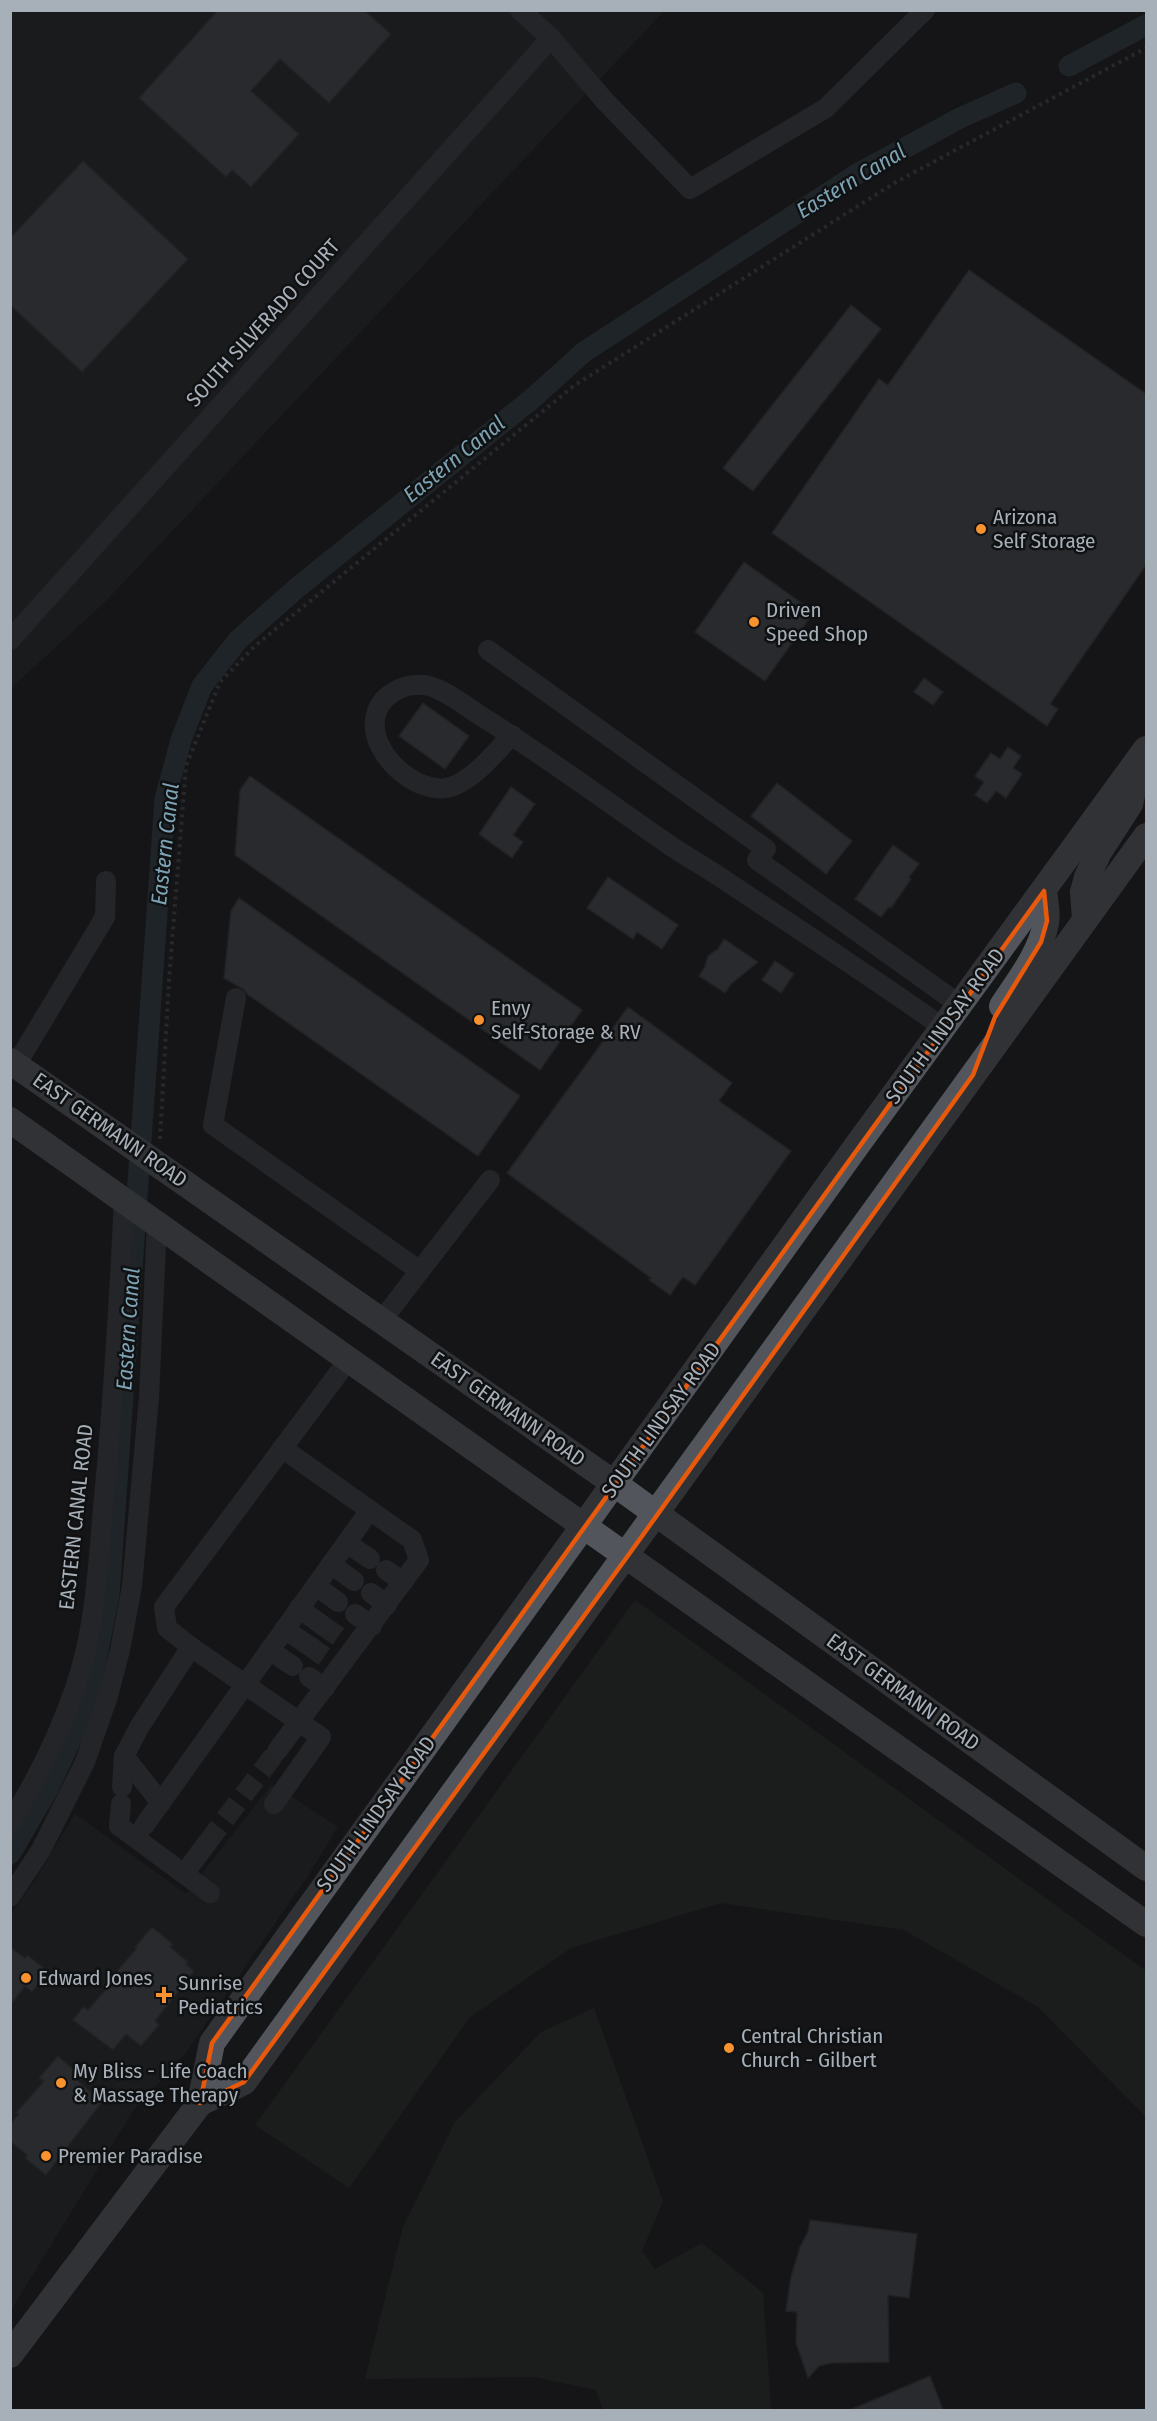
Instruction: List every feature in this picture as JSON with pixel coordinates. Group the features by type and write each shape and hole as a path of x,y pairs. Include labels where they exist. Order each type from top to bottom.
{"main road":[{"name":"SOUTH LINDSAY ROAD","path":"10,2355 200,2103 212,2043 1144,753"},
{"path":"1085,919 1083,892 1088,877 1099,852 1130,804 1144,753"},
{"name":"SOUTH LINDSAY ROAD","path":"200,2103 244,2082 627,1557 1146,836"},
{"path":"973,1074 995,1017 1033,959 1041,942 1047,921 1044,891"},
{"name":"EAST GERMANN ROAD","path":"13,1063 615,1484 1146,1868"},
{"path":"10,1120 1146,1924"}],"street":[{"path":"520,10 551,38 604,100 690,189 826,108 925,10"},
{"name":"SOUTH SILVERADO COURT","path":"10,640 551,38"},
{"path":"488,650 766,849 757,860 960,1005"},
{"path":"512,735 475,772 457,785 424,785 402,774 382,751 375,733 375,719 381,703 394,691 410,684 431,686 512,735 670,846 875,980 944,1028"},
{"path":"13,1063 105,917 106,881"},
{"path":"236,998 213,1125 420,1271"},
{"path":"382,1320 490,1180"},
{"name":"EASTERN CANAL ROAD","path":"10,1823 26,1797 75,1687 87,1637 97,1579 106,1475 124,1200"},
{"path":"10,1898 41,1850 86,1762 108,1696 120,1650 132,1586 149,1397 157,1222"},
{"path":"274,1804 321,1737 166,1628 164,1607 349,1359"},
{"path":"277,1751 325,1689 332,1662 347,1642 372,1626 419,1560 412,1540 282,1448"},
{"path":"144,1826 370,1510"},
{"path":"346,1543 370,1558"},
{"path":"331,1564 354,1581"},
{"path":"386,1570 403,1582"},
{"path":"316,1586 338,1602"},
{"path":"370,1593 387,1605"},
{"path":"299,1608 322,1625"},
{"path":"355,1614 372,1626"},
{"path":"284,1629 308,1645"},
{"path":"190,1647 140,1726 124,1756 119,1826 210,1893"},
{"path":"269,1650 325,1689"},
{"path":"124,1756 161,1803"},
{"path":"184,1874 207,1843"}],"path":[{"path":"158,1164 169,980 186,766 220,682 255,646 574,385 896,182 1146,48"}],"highlighted area":[{"path":"1044,891 1047,921 1041,942 995,1017 973,1075 627,1557 244,2082 200,2103 212,2043"}],"shaded area":[{"path":"11,11 664,11 106,601 11,688"},
{"path":"635,1600 1146,1971 1146,2117 1038,2007 904,1930 721,1903 571,1948 470,2017 349,2188 255,2125"},
{"path":"272,1784 338,1827 307,1877 185,2054 133,2111 11,2310 11,1914 32,1885 75,1814 186,1894"},
{"path":"594,2008 663,2201 642,2251 655,2269 702,2243 763,2293 771,2410 603,2410 596,2390 534,2377 365,2379 403,2227 455,2122 541,2032"}],"building":[{"path":"218,10 364,10 391,34 329,103 280,59 251,91 299,134 251,187 232,170 226,177 139,98"},
{"path":"83,161 188,259 82,372 10,305 10,238"},
{"path":"969,270 1146,394 1146,565 1050,704 1058,709 1047,726 772,533 879,379 888,385"},
{"path":"851,305 881,329 753,491 723,468"},
{"name":"Driven Speed Shop","path":"744,562 814,612 765,681 695,632"},
{"path":"924,678 943,692 933,705 914,692"},
{"path":"423,703 469,736 445,769 399,736"},
{"path":"1008,747 1021,756 1013,768 1022,774 1006,798 996,791 987,803 975,795 984,782 975,776 991,753 1000,759"},
{"path":"250,776 582,1010 540,1070 235,855 240,790"},
{"path":"777,783 852,841 826,874 751,816"},
{"path":"511,787 535,804 513,835 523,842 512,858 479,834"},
{"path":"893,845 919,864 891,908 889,907 881,917 855,899"},
{"path":"608,877 678,925 662,949 637,932 633,939 587,908"},
{"path":"239,898 520,1096 478,1156 243,989 224,978 231,911"},
{"path":"724,939 758,962 731,984 725,993 699,976 708,956 718,949"},
{"path":"775,961 794,974 781,993 762,980"},
{"path":"628,1007 732,1083 719,1101 791,1151 695,1285 683,1277 670,1295 649,1280 651,1278 507,1173"},
{"path":"152,1927 173,1944 170,1947 188,1962 186,1964 194,1971 155,2021 159,2025 141,2046 126,2034 113,2050 73,2020 83,2007 88,2010 114,1980 111,1978"},
{"name":"Edward Jones","path":"10,1947 25,1958 27,1955 48,1971 32,1992 25,1986 10,2006"},
{"path":"58,2056 80,2075 76,2079 102,2102 46,2175 25,2158 27,2155 10,2141 10,2124 19,2114 16,2113 44,2081 39,2078"},
{"path":"810,2220 917,2234 909,2298 888,2295 889,2362 831,2363 819,2366 808,2378 796,2343 797,2312 786,2311 791,2277 800,2247 808,2232"},
{"path":"930,2376 943,2410 850,2410"}],"waterway":[{"name":"Eastern Canal","path":"1069,66 1146,25"},
{"name":"Eastern Canal","path":"10,1854 48,1789 87,1705 109,1595 165,799 181,740 202,686 238,640 298,587 533,398 584,352 857,174 960,118 1016,93"}],"tunnel":[{"path":"322,1625 339,1637"},
{"path":"308,1645 325,1657"},
{"path":"207,1843 277,1751"}],"place":[{"name":"Arizona Self Storage","path":"981,529"},
{"name":"Driven Speed Shop","path":"754,622"},
{"name":"Envy Self-Storage & RV","path":"479,1020"},
{"name":"Edward Jones","path":"26,1978"},
{"name":"Sunrise Pediatrics","path":"164,1995"},
{"name":"Central Christian Church - Gilbert","path":"729,2048"},
{"name":"My Bliss - Life Coach & Massage Therapy","path":"61,2083"},
{"name":"Premier Paradise","path":"46,2156"}]}
